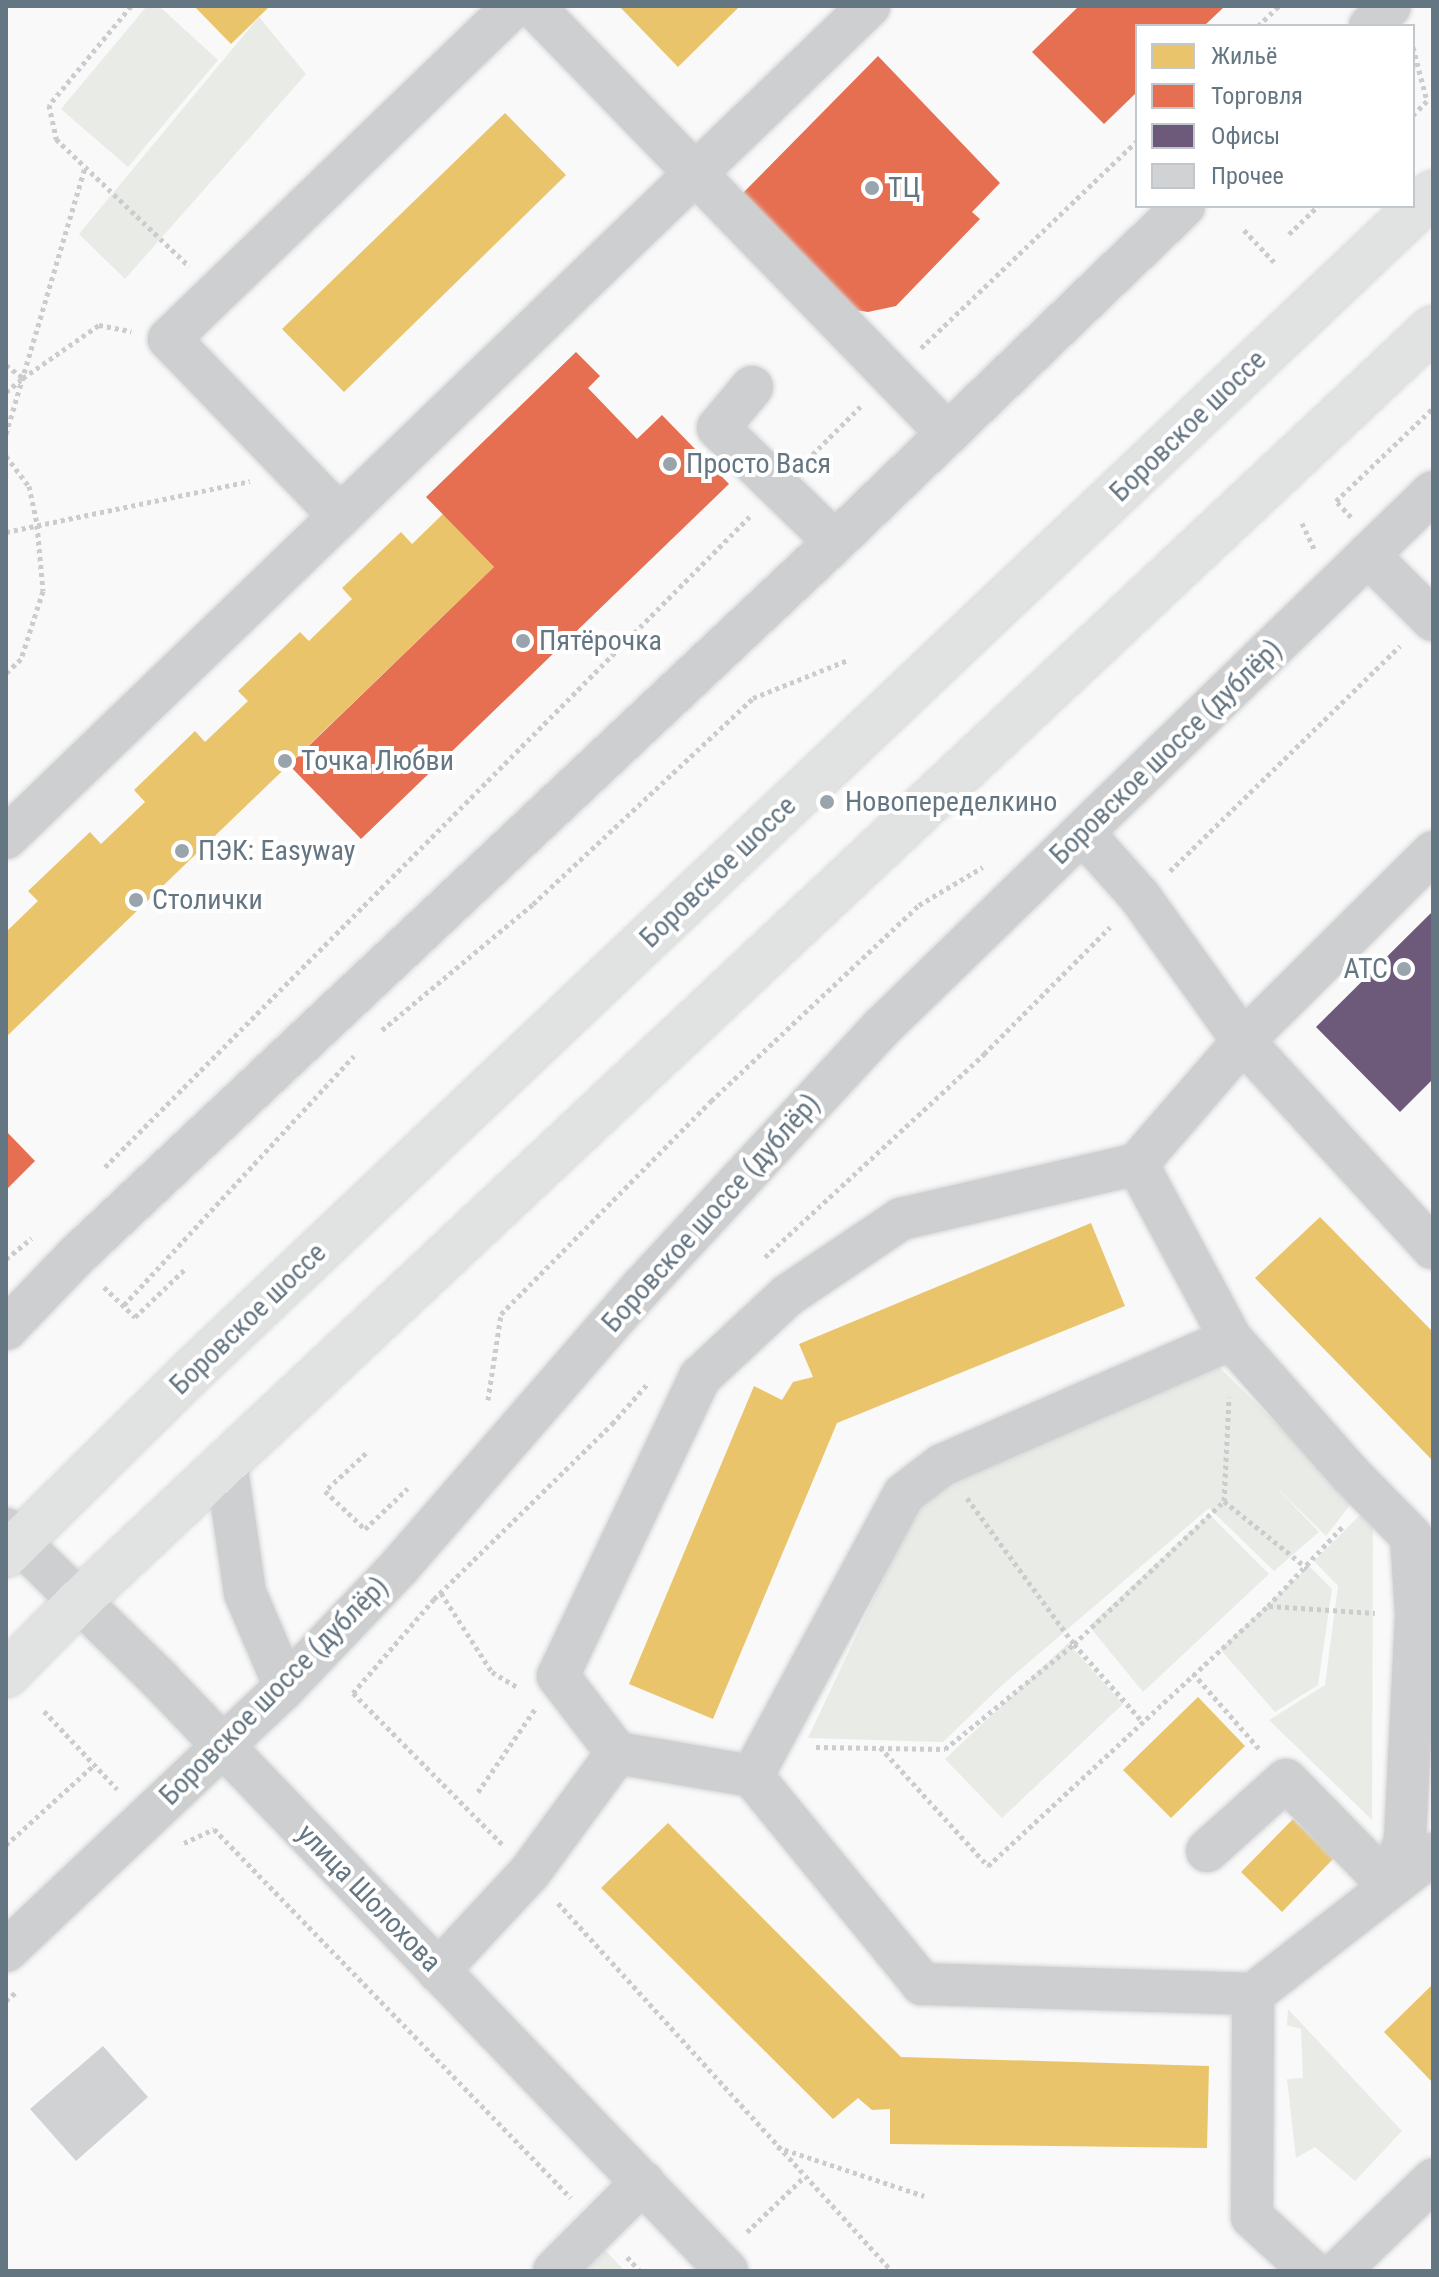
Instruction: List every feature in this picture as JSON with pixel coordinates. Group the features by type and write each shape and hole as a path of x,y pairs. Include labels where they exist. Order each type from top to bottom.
{"main road":[{"name":"Боровское шоссе","path":"10,1542 1433,193"},
{"path":"6,1675 79,1601 1433,328"}],"street":[{"path":"340,516 169,339 514,6"},
{"path":"533,6 948,434"},
{"path":"6,838 869,6"},
{"path":"1372,24 1390,6"},
{"path":"6,1329 76,1256 835,542 1182,208"},
{"path":"752,387 718,428 835,542"},
{"name":"Боровское шоссе (дублёр)","path":"6,1951 285,1687 401,1565 641,1288 881,1028 1433,492"},
{"path":"1368,555 1430,617"},
{"path":"1083,833 1140,897 1243,1041 1433,1248"},
{"path":"760,1761 617,1753 550,1688 700,1377 788,1295 901,1219 1137,1164 1243,1041 1433,852"},
{"path":"1137,1164 1231,1339 1373,1499 1411,1536 1416,1615 1405,1840 1389,1885"},
{"path":"760,1761 904,1494 942,1465 1231,1339"},
{"path":"226,1463 245,1593 285,1687"},
{"name":"улица Шолохова","path":"10,1542 79,1601 643,2182 736,2253"},
{"path":"438,1971 530,1872 617,1753"},
{"path":"760,1761 922,1984 1253,1994 1389,1885 1433,1854"},
{"path":"1207,1851 1286,1780 1389,1885"},
{"path":"1253,1994 1252,2217 1311,2271"},
{"path":"1339,2271 1433,2180"},
{"path":"554,2271 643,2182"}],"path":[{"path":"131,6 49,105 56,139 217,292"},
{"path":"1260,24 1279,6"},
{"path":"1415,55 1427,101 1415,113"},
{"path":"104,1168 779,488 1135,143"},
{"path":"6,434 85,167"},
{"path":"1289,234 1316,208"},
{"path":"1244,230 1274,262"},
{"path":"6,392 99,325 169,339"},
{"path":"6,365 23,378"},
{"path":"1336,501 1433,408"},
{"path":"6,456 29,486 37,525 43,591 21,659 6,673"},
{"path":"6,532 298,471"},
{"path":"1302,523 1317,555"},
{"path":"759,1263 984,1054 1140,897 1430,617"},
{"path":"378,1033 533,904 753,698 848,660"},
{"path":"124,1305 356,1054"},
{"path":"6,1259 38,1233"},
{"path":"95,1279 135,1317 184,1270"},
{"path":"760,1761 880,1747 945,1749 1074,1644 1224,1501 1231,1339"},
{"path":"653,1377 612,1424 441,1593 353,1693 530,1872 776,2147 892,2271"},
{"path":"365,1529 325,1491 366,1453"},
{"path":"942,1465 1074,1644 1141,1720"},
{"path":"880,1747 988,1866 1141,1720 1268,1606 1307,1568 1329,1540 1373,1499"},
{"path":"1224,1501 1307,1568"},
{"path":"441,1593 492,1672 550,1688 478,1792"},
{"path":"1268,1606 1416,1615"},
{"path":"1193,1673 1286,1780"},
{"path":"44,1711 120,1792"},
{"path":"6,1845 95,1764"},
{"path":"181,1844 214,1829 640,2271"},
{"path":"776,2147 924,2196"},
{"path":"736,2253 804,2177"}],"shaded area":[{"path":"147,6 159,6 218,60 128,167 61,109"},
{"path":"259,17 306,74 125,279 79,234"},
{"path":"1216,1364 1354,1500 1326,1536 1274,1485 1319,1532 1274,1571 1209,1508 1000,1687 943,1742 808,1738 935,1468"},
{"path":"1363,1512 1373,1523 1372,1820 1269,1720 1325,1685 1338,1586 1314,1561"},
{"path":"1209,1514 1269,1574 1143,1692 1089,1626"},
{"path":"1309,1566 1332,1589 1318,1685 1275,1712 1220,1649"},
{"path":"1068,1643 1123,1704 1002,1818 945,1759"},
{"path":"1288,2009 1402,2131 1355,2181 1315,2147 1296,2158 1287,2079 1303,2078 1301,2029 1287,2025"},
{"path":"601,2246 625,2271 575,2271"}],"building: Жильё":[{"path":"194,6 270,6 231,44"},
{"path":"619,6 740,6 678,67"},
{"path":"505,113 566,175 344,392 282,329"},
{"path":"443,514 494,567 6,1037 6,932 38,901 28,891 90,832 101,844 145,802 134,790 195,731 205,742 248,701 238,691 300,632 309,641 352,599 342,588 401,532 412,544"},
{"path":"1320,1217 1433,1332 1433,1461 1255,1278"},
{"path":"1091,1223 1125,1306 837,1423 713,1719 629,1684 754,1386 782,1400 793,1382 813,1377 799,1344"},
{"path":"1198,1697 1245,1746 1171,1818 1123,1770"},
{"path":"1293,1819 1334,1858 1282,1912 1241,1872"},
{"path":"668,1823 901,2057 1209,2066 1207,2148 890,2144 890,2109 872,2110 858,2098 833,2119 601,1888"},
{"path":"1433,1984 1433,2083 1384,2032"}],"building: Торговля":[{"path":"1079,6 1225,6 1206,24 1135,24 1135,94 1104,124 1032,52"},
{"name":"ТЦ","path":"878,56 1000,183 972,212 980,219 896,306 868,312 855,310 743,193"},
{"path":"576,352 600,376 588,388 637,439 662,415 729,484 361,839 289,765 494,567 426,497"},
{"path":"6,1131 35,1161 6,1190"}],"building: Офисы":[{"name":"АТС","path":"1433,911 1433,1079 1400,1112 1316,1027"}],"building: Прочее":[{"path":"103,2046 148,2097 76,2161 30,2109"}],"place":[{"name":"ТЦ","path":"872,188"},
{"name":"Просто Вася","path":"670,464"},
{"name":"Пятёрочка","path":"523,641"},
{"name":"Точка Любви","path":"285,761"},
{"name":"Новопеределкино","path":"827,802"},
{"name":"ПЭК: Easyway","path":"182,851"},
{"name":"Столички","path":"136,900"},
{"name":"АТС","path":"1404,969"}]}
